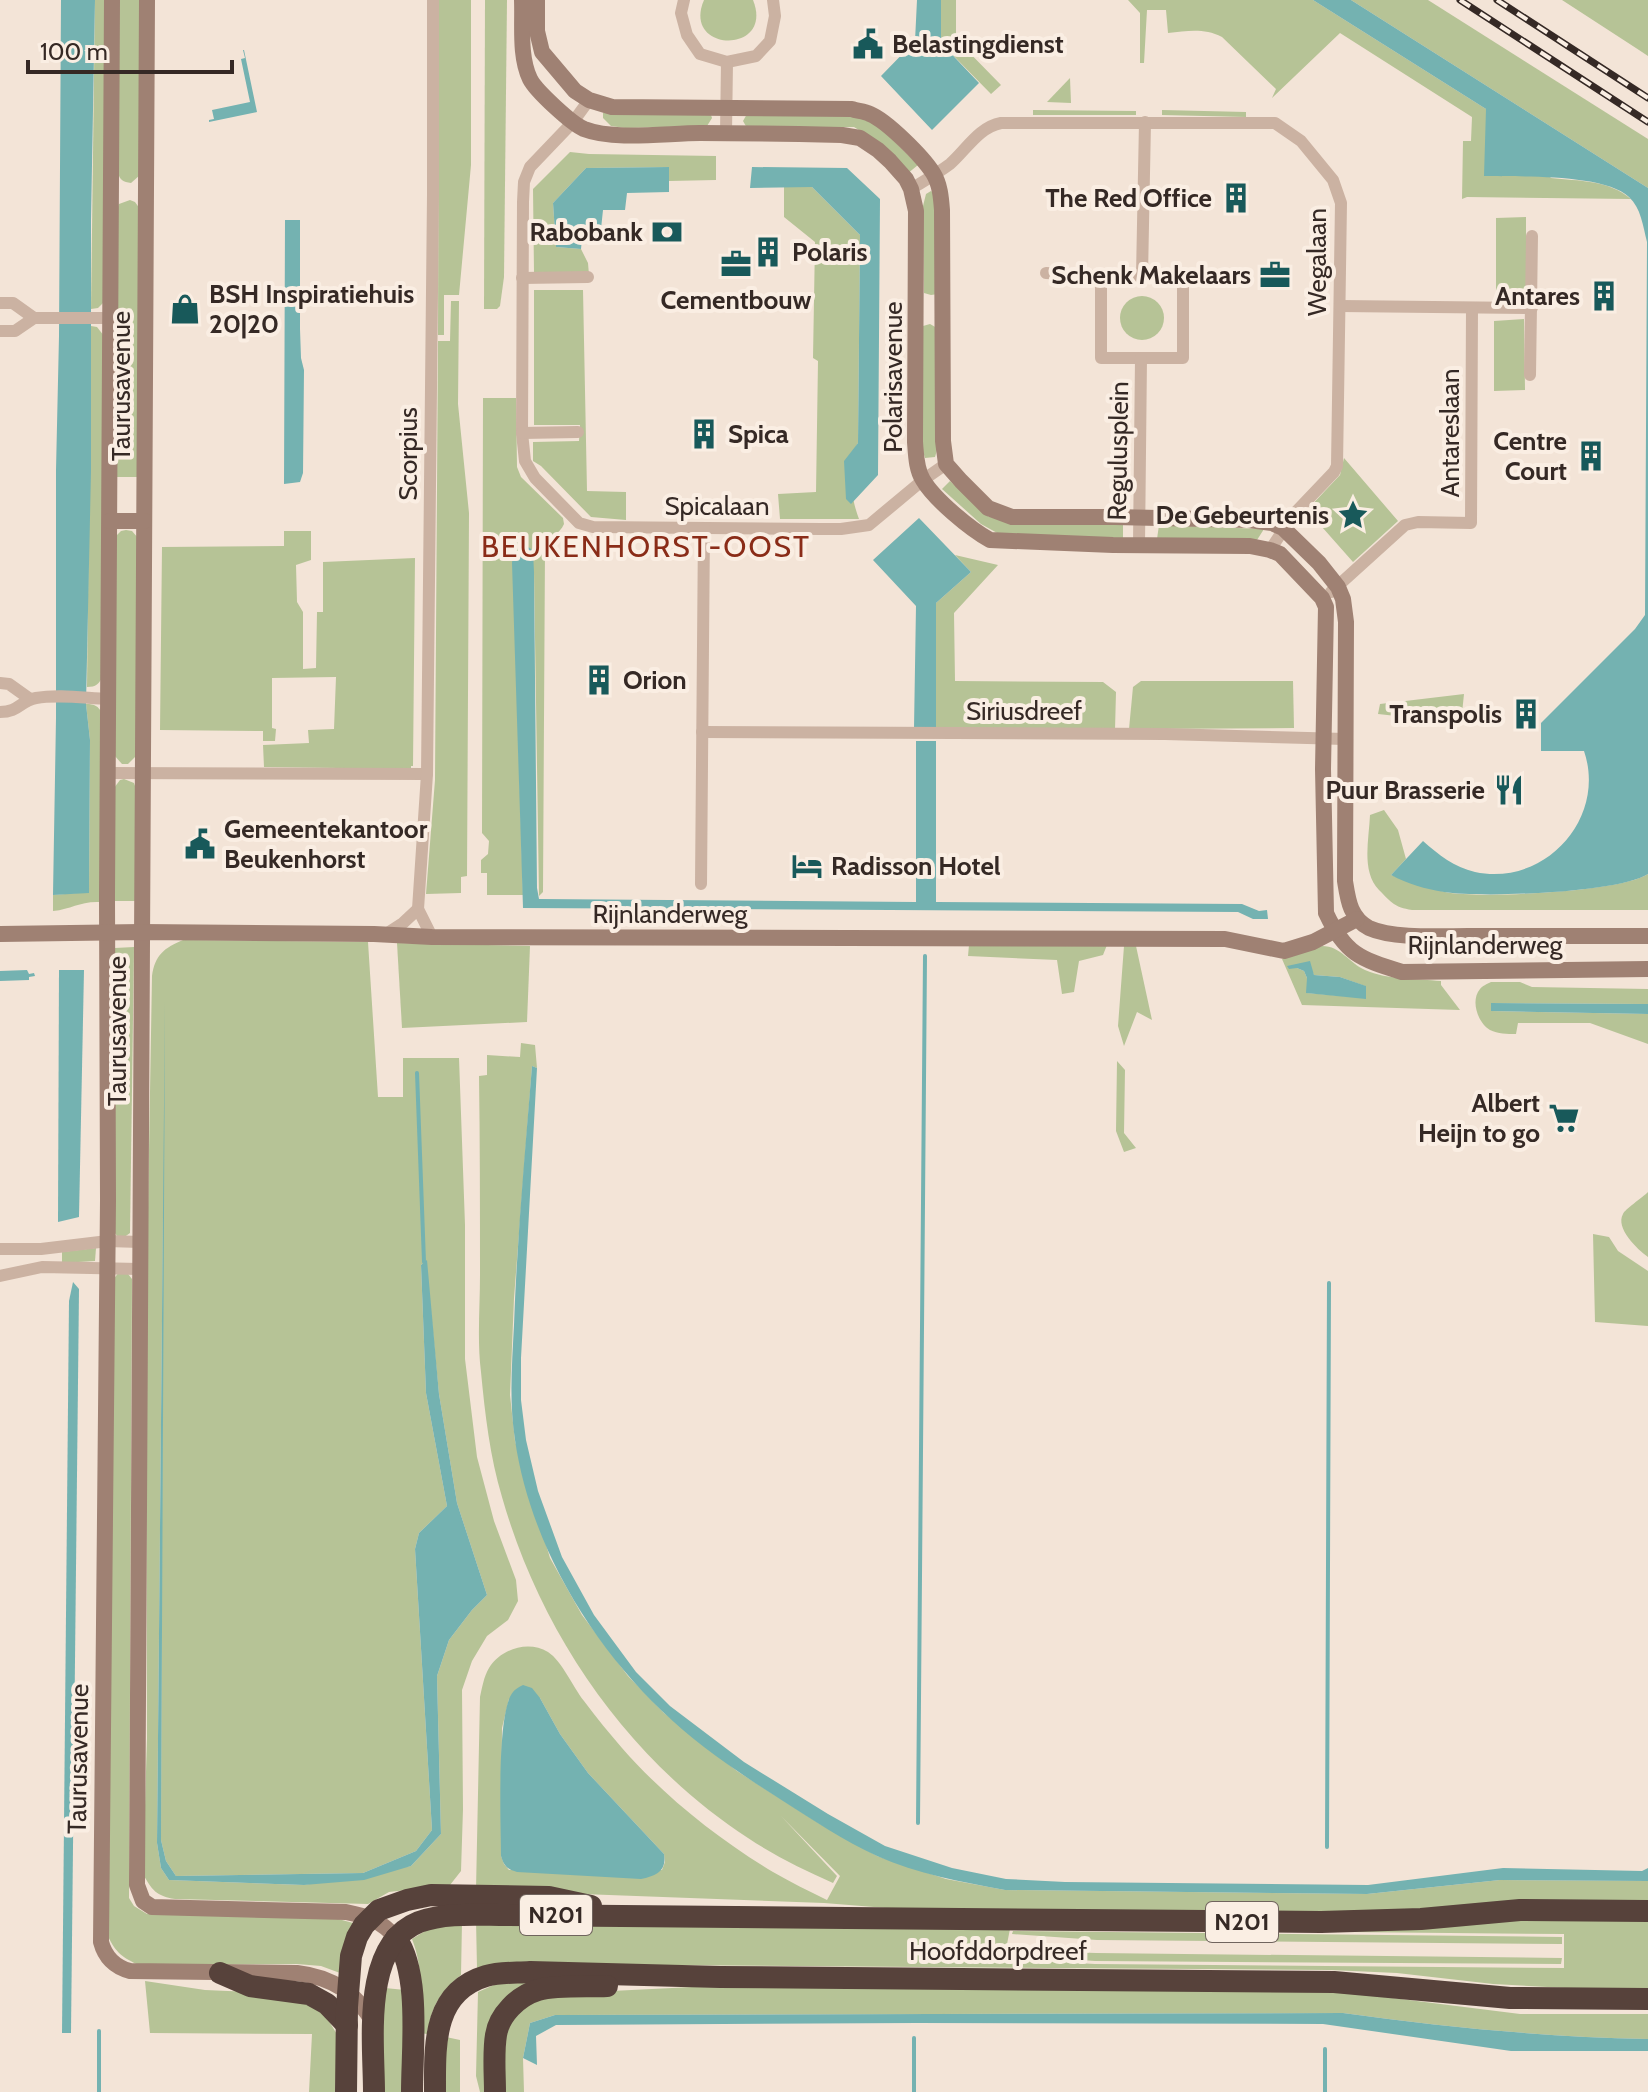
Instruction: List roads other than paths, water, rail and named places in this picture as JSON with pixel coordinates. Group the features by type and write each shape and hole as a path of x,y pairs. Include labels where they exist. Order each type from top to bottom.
{"highway":[{"path":"346,2092 348,1992 354,1945 370,1918 379,1910 431,1895 549,1897 643,1916"},
{"name":"Hoofddorpdreef","path":"396,1938 418,1922 443,1916 1321,1922 1421,1919 1498,1911 1648,1911"},
{"path":"374,2092 374,2025 379,1971 385,1953 396,1938 408,1962 412,1986 412,2092"},
{"path":"220,1973 250,1986 309,1994 327,2004 347,2025"},
{"name":"Hoofddorpdreef","path":"435,2092 435,2045 446,2007 462,1988 486,1976 502,1973 1334,1982 1510,1998 1648,1999"},
{"path":"495,2092 499,2024 511,2008 529,1994 539,1990 720,1977"}],"street":[{"name":"Taurusavenue","path":"112,0 103,318 110,521 108,1268 101,1942 108,1958 130,1971 308,1975 332,1982 362,2005 374,2025"},
{"name":"Taurusavenue","path":"147,0 137,1885 143,1901 152,1907 346,1912 381,1923 396,1938"},
{"name":"Scorpius","path":"418,909 427,774 433,0"},
{"path":"522,0 524,58 530,79 584,129 617,135 726,133 860,138 890,161 911,189"},
{"path":"537,0 537,31 542,52 575,91 589,100 612,107 852,109 870,114 888,125 934,175"},
{"path":"684,0 681,13 687,35 700,54 727,62 756,56 770,41 775,16 773,0"},
{"path":"726,133 727,62"},
{"name":"Spicalaan","path":"589,100 573,122 535,160 524,182 522,433 525,461 535,478 579,523 593,527 841,529 869,525 946,464"},
{"path":"1142,276 1145,122"},
{"name":"Wegalaan","path":"911,189 950,164 984,129 993,124 1275,123 1301,141 1333,180 1341,203 1337,466 1294,514 1270,550"},
{"name":"Polarisavenue","path":"934,175 940,188 942,210 943,441 946,464"},
{"name":"Polarisavenue","path":"911,189 916,211 917,464 923,480 972,530 990,540 1250,546 1270,550"},
{"path":"1530,375 1532,236"},
{"path":"1046,273 1238,276"},
{"name":"Regulusplein","path":"1101,276 1101,358 1183,358 1183,276"},
{"path":"522,278 588,277"},
{"name":"Taurusavenue","path":"0,303 13,303 34,318"},
{"path":"1340,306 1532,308"},
{"name":"Antareslaan","path":"1322,598 1405,525 1418,522 1471,523 1472,308"},
{"path":"915,311 942,313"},
{"name":"Taurusavenue","path":"0,331 15,331 34,318 103,318"},
{"name":"Regulusplein","path":"1139,545 1141,358"},
{"path":"522,433 578,432"},
{"path":"946,464 988,508 1012,517 1249,520 1272,523 1283,528 1319,563 1338,587 1346,622 1345,881 1348,904 1357,919"},
{"path":"110,521 144,521"},
{"path":"701,884 704,528"},
{"path":"1270,550 1280,554 1322,598 1326,607 1326,913 1335,932"},
{"path":"0,683 9,684 30,699"},
{"path":"0,712 11,712 30,699 108,699"},
{"name":"Siriusdreef","path":"702,732 1165,734 1345,739"},
{"path":"108,773 427,774"},
{"path":"385,935 418,909 432,937"},
{"name":"Rijnlanderweg","path":"0,934 141,932 432,937 1225,939 1284,951 1299,948 1357,919 1368,928 1382,932 1414,935 1648,936"},
{"name":"Rijnlanderweg","path":"1335,932 1365,960 1402,972 1648,969"},
{"path":"0,1249 41,1249 108,1241 140,1242"},
{"path":"0,1276 42,1267 139,1269"}],"water":[{"path":"61,0 95,0 86,704 90,740 89,893 53,895 56,718"},
{"path":"917,0 941,0 941,43 979,83 932,130 881,76 915,41"},
{"path":"1313,0 1351,0 1648,188 1648,874 1632,880 1580,890 1462,894 1410,884 1391,875 1423,841 1447,860 1475,872 1501,874 1525,869 1546,858 1564,842 1578,823 1587,800 1589,776 1584,751 1541,751 1541,723 1635,629 1645,615 1647,242 1639,212 1629,197 1601,184 1560,178 1484,176 1486,109"},
{"path":"244,50 257,112 209,122 214,119 212,110 250,102 241,59 245,58"},
{"path":"669,167 669,192 627,193 625,210 603,210 601,229 583,229 581,249 556,247 553,203 586,168"},
{"path":"752,167 847,168 880,199 878,475 851,504 846,499 844,461 858,443 860,235 812,187 750,188"},
{"path":"285,220 300,220 300,329 304,370 303,473 300,482 284,484"},
{"path":"919,518 971,572 936,603 936,728 914,728 916,606 873,560"},
{"path":"525,546 533,552 534,572 539,899 916,902 916,741 936,741 936,902 1242,904 1259,911 1267,910 1268,919 1253,919 1238,912 523,908 512,563 513,556"},
{"path":"1310,961 1314,975 1340,977 1366,986 1366,999 1306,993 1304,971 1287,966"},
{"path":"27,970 35,976 29,977 29,980 0,981 0,971"},
{"path":"59,970 84,970 79,1217 58,1222"},
{"path":"165,1001 161,1840 166,1861 176,1876 363,1873 416,1851 432,1830 415,1549 419,1533 447,1506 426,1393 421,1265 427,1260 439,1394 457,1503 487,1595 449,1640 437,1676 441,1834 411,1866 364,1880 304,1885 169,1880 161,1868 157,1843"},
{"path":"1491,1003 1648,1004 1648,1014 1491,1011"},
{"path":"532,1066 537,1068 521,1400 526,1440 538,1491 562,1557 594,1615 636,1672 670,1706 744,1762 885,1846 952,1868 1006,1879 1368,1885 1503,1868 1642,1871 1648,1868 1648,1881 1500,1880 1367,1894 1005,1890 924,1873 877,1856 817,1823 720,1759 676,1724 635,1683 587,1621 549,1552 523,1478 513,1425 512,1382 519,1228"},
{"path":"73,1282 79,1289 71,2033 62,2033 69,1301"},
{"path":"523,1685 532,1688 540,1698 560,1734 588,1773 664,1854 664,1865 659,1872 641,1879 517,1872 505,1865 501,1856 500,1796 504,1722 513,1692"},
{"path":"1343,2013 1495,2030 1648,2039 1648,2051 1511,2051 1323,2024 556,2025 536,2036 537,2065 523,2058 530,2023 555,2015"}],"waterway":[{"path":"918,1823 925,956"},
{"path":"417,1073 424,1262"},
{"path":"1327,1847 1329,1283"},
{"path":"99,2031 99,2092"},
{"path":"914,2038 914,2092"},
{"path":"1325,2049 1325,2092"}],"railway":[{"path":"1460,0 1648,122"},
{"path":"1497,0 1648,98"}],"place":[{"name":"Belastingdienst","path":"868,44"},
{"name":"The Red Office","path":"1236,198"},
{"name":"Rabobank","path":"667,232"},
{"name":"Polaris","path":"768,252"},
{"name":"Cementbouw","path":"736,264"},
{"name":"Schenk Makelaars","path":"1275,275"},
{"name":"Antares","path":"1604,296"},
{"name":"BSH Inspiratiehuis 20|20","path":"185,309"},
{"name":"Spica","path":"704,434"},
{"name":"Centre Court","path":"1591,456"},
{"name":"De Gebeurtenis","path":"1353,515"},
{"name":"Orion","path":"599,680"},
{"name":"Transpolis","path":"1526,714"},
{"name":"Puur Brasserie","path":"1509,790"},
{"name":"Gemeentekantoor Beukenhorst","path":"200,844"},
{"name":"Radisson Hotel","path":"807,866"},
{"name":"Albert Heijn to go","path":"1564,1118"}],"district":[{"name":"BEUKENHORST-OOST","path":"646,547"}]}
